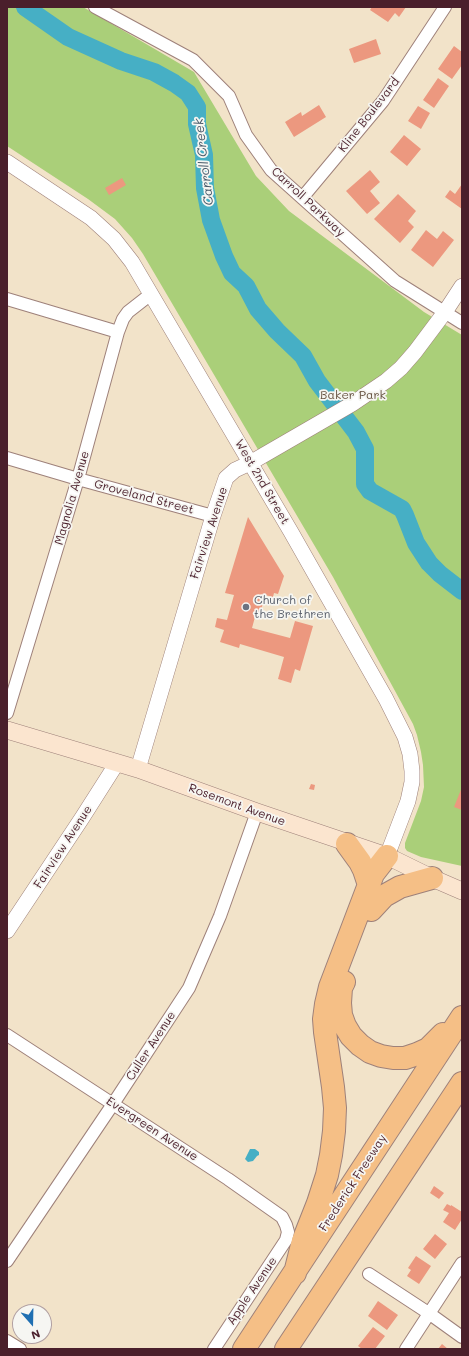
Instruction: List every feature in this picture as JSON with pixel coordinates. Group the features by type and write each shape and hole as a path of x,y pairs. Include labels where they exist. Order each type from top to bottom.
{"highway":[{"path":"347,844 360,862 369,886"},
{"path":"295,1273 303,1241 327,1175 334,1131 335,1108 324,1019 326,1004 330,987 373,874 387,856"},
{"path":"387,856 371,910 341,988 341,1015 345,1026 351,1036 360,1045 376,1054 393,1058 405,1058 428,1049 462,1016"},
{"path":"371,910 384,896 400,887 432,878"},
{"name":"Frederick Freeway","path":"244,1349 462,1016"},
{"path":"286,1349 462,1083"}],"main road":[{"name":"Rosemont Avenue","path":"7,730 138,769 347,844 387,856 462,891"}],"street":[{"name":"Carroll Parkway","path":"96,7 193,60 230,96 246,135 271,170 395,281 462,323"},
{"name":"Kline Boulevard","path":"302,198 383,101 444,7"},
{"name":"West 2nd Street","path":"7,162 74,206 102,227 123,249 140,275 337,612 389,705 405,737 410,754 412,771 408,801 387,856"},
{"name":"Fairview Avenue","path":"138,769 213,516 226,478 235,470 250,463 352,404 401,368 445,312 462,286"},
{"name":"Magnolia Avenue","path":"7,713 78,479 118,332 123,319 128,312 151,294"},
{"path":"7,299 118,332"},
{"name":"Groveland Street","path":"7,458 213,516"},
{"name":"Fairview Avenue","path":"7,931 117,763"},
{"name":"Culler Avenue","path":"7,1261 189,988 220,916 257,812"},
{"name":"Evergreen Avenue","path":"7,1035 228,1179 282,1217 288,1232"},
{"name":"Apple Avenue","path":"214,1349 286,1240 288,1232"},
{"path":"406,1349 462,1263"},
{"path":"369,1274 462,1337"},
{"path":"7,1341 20,1349"}],"green space":[{"name":"Baker Park","path":"7,7 83,7 194,72 256,176 289,211 424,312 462,335 462,866 421,857 407,851 405,848 405,843 421,801 424,787 421,752 413,724 333,577 143,254 132,238 115,219 88,199 7,146"}],"water":[{"path":"250,1149 255,1149 259,1152 259,1155 253,1161 248,1162 245,1159"}],"building":[{"path":"372,7 406,7 399,17 395,13 388,22 370,10"},
{"path":"376,39 381,54 354,63 349,49"},
{"path":"454,46 462,52 462,65 452,79 438,69"},
{"path":"438,78 449,86 434,108 423,100"},
{"path":"319,105 326,117 294,137 285,122 301,112 302,116"},
{"path":"418,106 430,113 421,129 408,121"},
{"path":"404,135 421,149 407,166 390,152"},
{"path":"370,170 380,182 370,191 380,203 367,214 346,191"},
{"path":"122,178 126,185 109,195 105,188"},
{"path":"462,184 462,209 445,197 450,190 455,194"},
{"path":"398,194 416,211 408,221 414,227 400,243 374,219"},
{"path":"426,230 437,239 443,231 454,240 433,267 411,250"},
{"name":"Church of the Brethren","path":"248,517 284,576 278,594 274,593 273,597 265,595 259,618 255,617 252,628 290,638 295,621 313,626 300,671 295,669 291,683 278,679 284,657 240,644 239,648 220,642 224,630 215,627 217,618 227,620 234,595 225,593"},
{"path":"311,784 315,785 314,790 309,789"},
{"path":"462,787 462,810 454,807"},
{"path":"434,1186 444,1193 439,1199 430,1193"},
{"path":"447,1204 462,1212 462,1219 455,1230 443,1222 449,1213 443,1210"},
{"path":"435,1234 447,1244 435,1259 423,1249"},
{"path":"416,1256 431,1266 419,1284 407,1276 411,1270 408,1268"},
{"path":"378,1301 398,1315 387,1330 368,1316"},
{"path":"373,1327 385,1336 375,1349 362,1349 358,1346"},
{"path":"442,1344 448,1349 438,1349"}],"waterway":[{"name":"Carroll Creek","path":"25,7 68,37 121,61 154,72 188,93 197,107 197,124 204,155 205,188 211,220 232,273 246,286 258,309 277,331 303,356 317,381 356,432 365,449 365,484 370,491 402,509 416,543 429,563 440,574 462,591"}],"place":[{"name":"Church of the Brethren","path":"246,607"}]}
